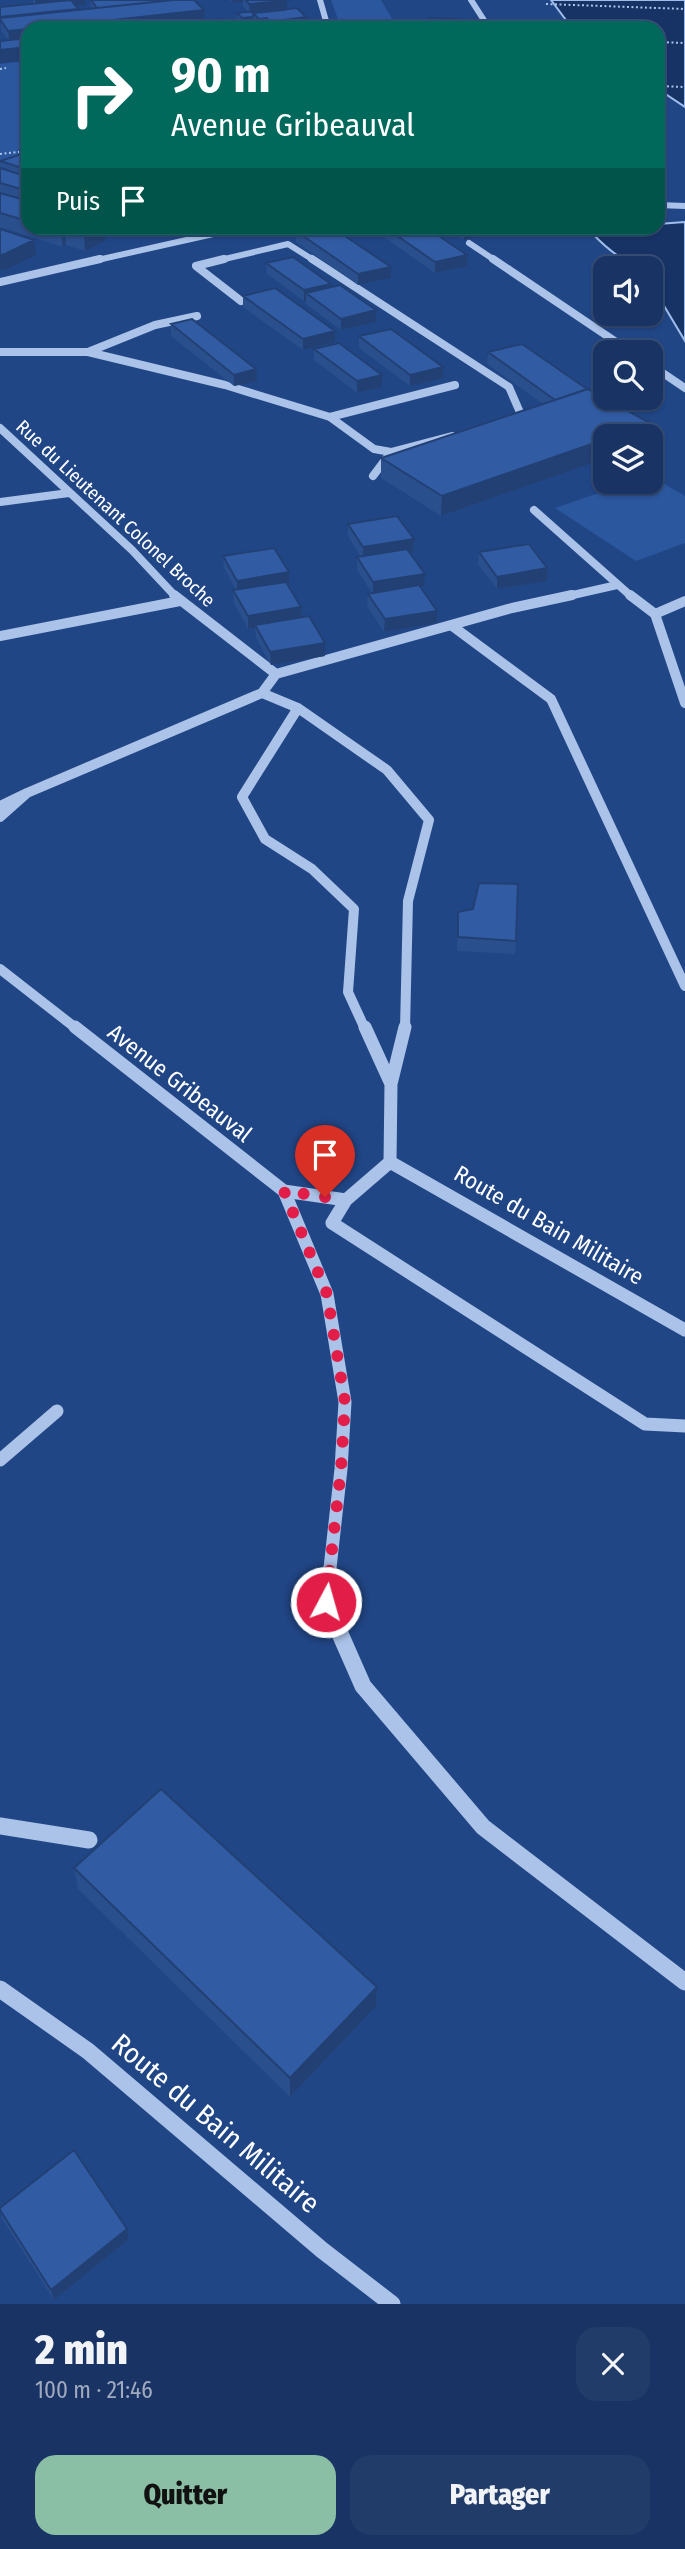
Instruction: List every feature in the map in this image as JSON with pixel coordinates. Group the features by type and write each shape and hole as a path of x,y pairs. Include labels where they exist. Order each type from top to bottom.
{"street":[{"path":"320,0 326,21"},
{"path":"471,0 484,21"},
{"path":"665,205 685,206"},
{"path":"0,282 209,235"},
{"path":"468,243 613,340"},
{"path":"241,300 196,265 288,244 509,387 522,417 509,421"},
{"path":"88,352 155,325 197,316"},
{"path":"0,352 88,352 225,385 330,417 374,449 391,452 457,435"},
{"path":"663,373 685,388"},
{"path":"330,417 455,385"},
{"name":"Rue du Lieutenant Colonel Broche","path":"0,428 132,550 180,601 276,674"},
{"path":"373,476 391,452"},
{"path":"0,502 69,493"},
{"path":"534,510 617,585 654,614 685,703"},
{"path":"0,806 262,693 276,674 512,608 617,585"},
{"path":"0,636 180,601"},
{"path":"654,614 685,601"},
{"path":"451,625 551,699 685,986"},
{"path":"262,693 298,708 387,770 429,820 408,901 405,1036 391,1084 390,1162 346,1200 332,1223 645,1424 685,1426"},
{"path":"298,708 242,797 265,839 312,869 354,908 348,992 391,1084"},
{"path":"0,817 27,793"},
{"name":"Avenue Gribeauval","path":"0,969 284,1191 346,1200"},
{"name":"Route du Bain Militaire","path":"390,1162 685,1330"},
{"path":"284,1191 327,1294 345,1402 341,1469 326,1602 363,1686 483,1827 685,1982"},
{"path":"0,1460 57,1411"},
{"path":"0,1826 89,1840"},
{"name":"Route du Bain Militaire","path":"0,1989 88,2051 322,2250 392,2304"}],"path":[{"path":"546,5 685,9"},
{"path":"665,42 685,43"},
{"path":"0,69 6,68"},
{"path":"665,86 685,87"},
{"path":"0,153 21,152"}],"shaded area":[{"path":"331,0 381,0 393,21 339,21"},
{"path":"551,0 685,0 685,107 665,94 665,21 567,21"},
{"path":"21,62 21,162 0,165 0,64"},
{"path":"685,222 685,341 663,304 663,256 619,256 594,235 665,235 665,223"},
{"path":"663,483 685,496 685,543 636,561 555,508 596,494 663,494"}],"building":[{"path":"71,0 78,9 0,17 0,7"},
{"path":"91,0 174,0 97,8"},
{"path":"174,0 194,0 204,10 103,21 21,21 21,30 8,31 0,18"},
{"path":"246,0 286,0 287,1 249,4"},
{"path":"297,8 306,17 268,21 267,18 259,19 253,13"},
{"path":"285,10 253,13 253,17 242,18 237,13"},
{"path":"430,18 475,20 475,21 428,21"},
{"path":"21,39 21,48 0,50 0,41"},
{"path":"21,154 19,167 0,161"},
{"path":"0,168 21,175 21,189 0,183"},
{"path":"0,193 21,199 21,219 0,213"},
{"path":"0,229 34,240 0,255"},
{"path":"302,235 343,235 391,267 358,274"},
{"path":"396,235 437,235 467,255 435,262"},
{"path":"293,257 331,284 304,290 266,263"},
{"path":"340,285 376,310 341,319 306,293"},
{"path":"275,288 335,331 303,339 243,296"},
{"path":"192,319 256,369 234,375 171,324"},
{"path":"391,329 443,367 410,375 359,336"},
{"path":"339,343 382,375 357,381 314,349"},
{"path":"522,344 587,389 555,400 488,352"},
{"path":"588,389 593,392 593,410 626,410 650,423 593,424 593,444 442,496 381,458"},
{"path":"397,516 414,539 363,547 348,524"},
{"path":"529,544 547,568 497,577 479,552"},
{"path":"274,548 289,572 237,581 223,556"},
{"path":"407,549 425,574 373,582 357,557"},
{"path":"286,582 301,607 248,616 233,590"},
{"path":"419,585 437,611 385,619 368,594"},
{"path":"309,616 325,643 270,652 255,625"},
{"path":"479,883 518,884 516,941 458,937 458,912 473,909"},
{"path":"161,1789 377,1987 290,2078 74,1868"},
{"path":"74,2150 127,2229 51,2290 0,2208"}],"route":[{"path":"325,1197 284,1191 327,1294 345,1402 341,1469 326,1602"}]}
